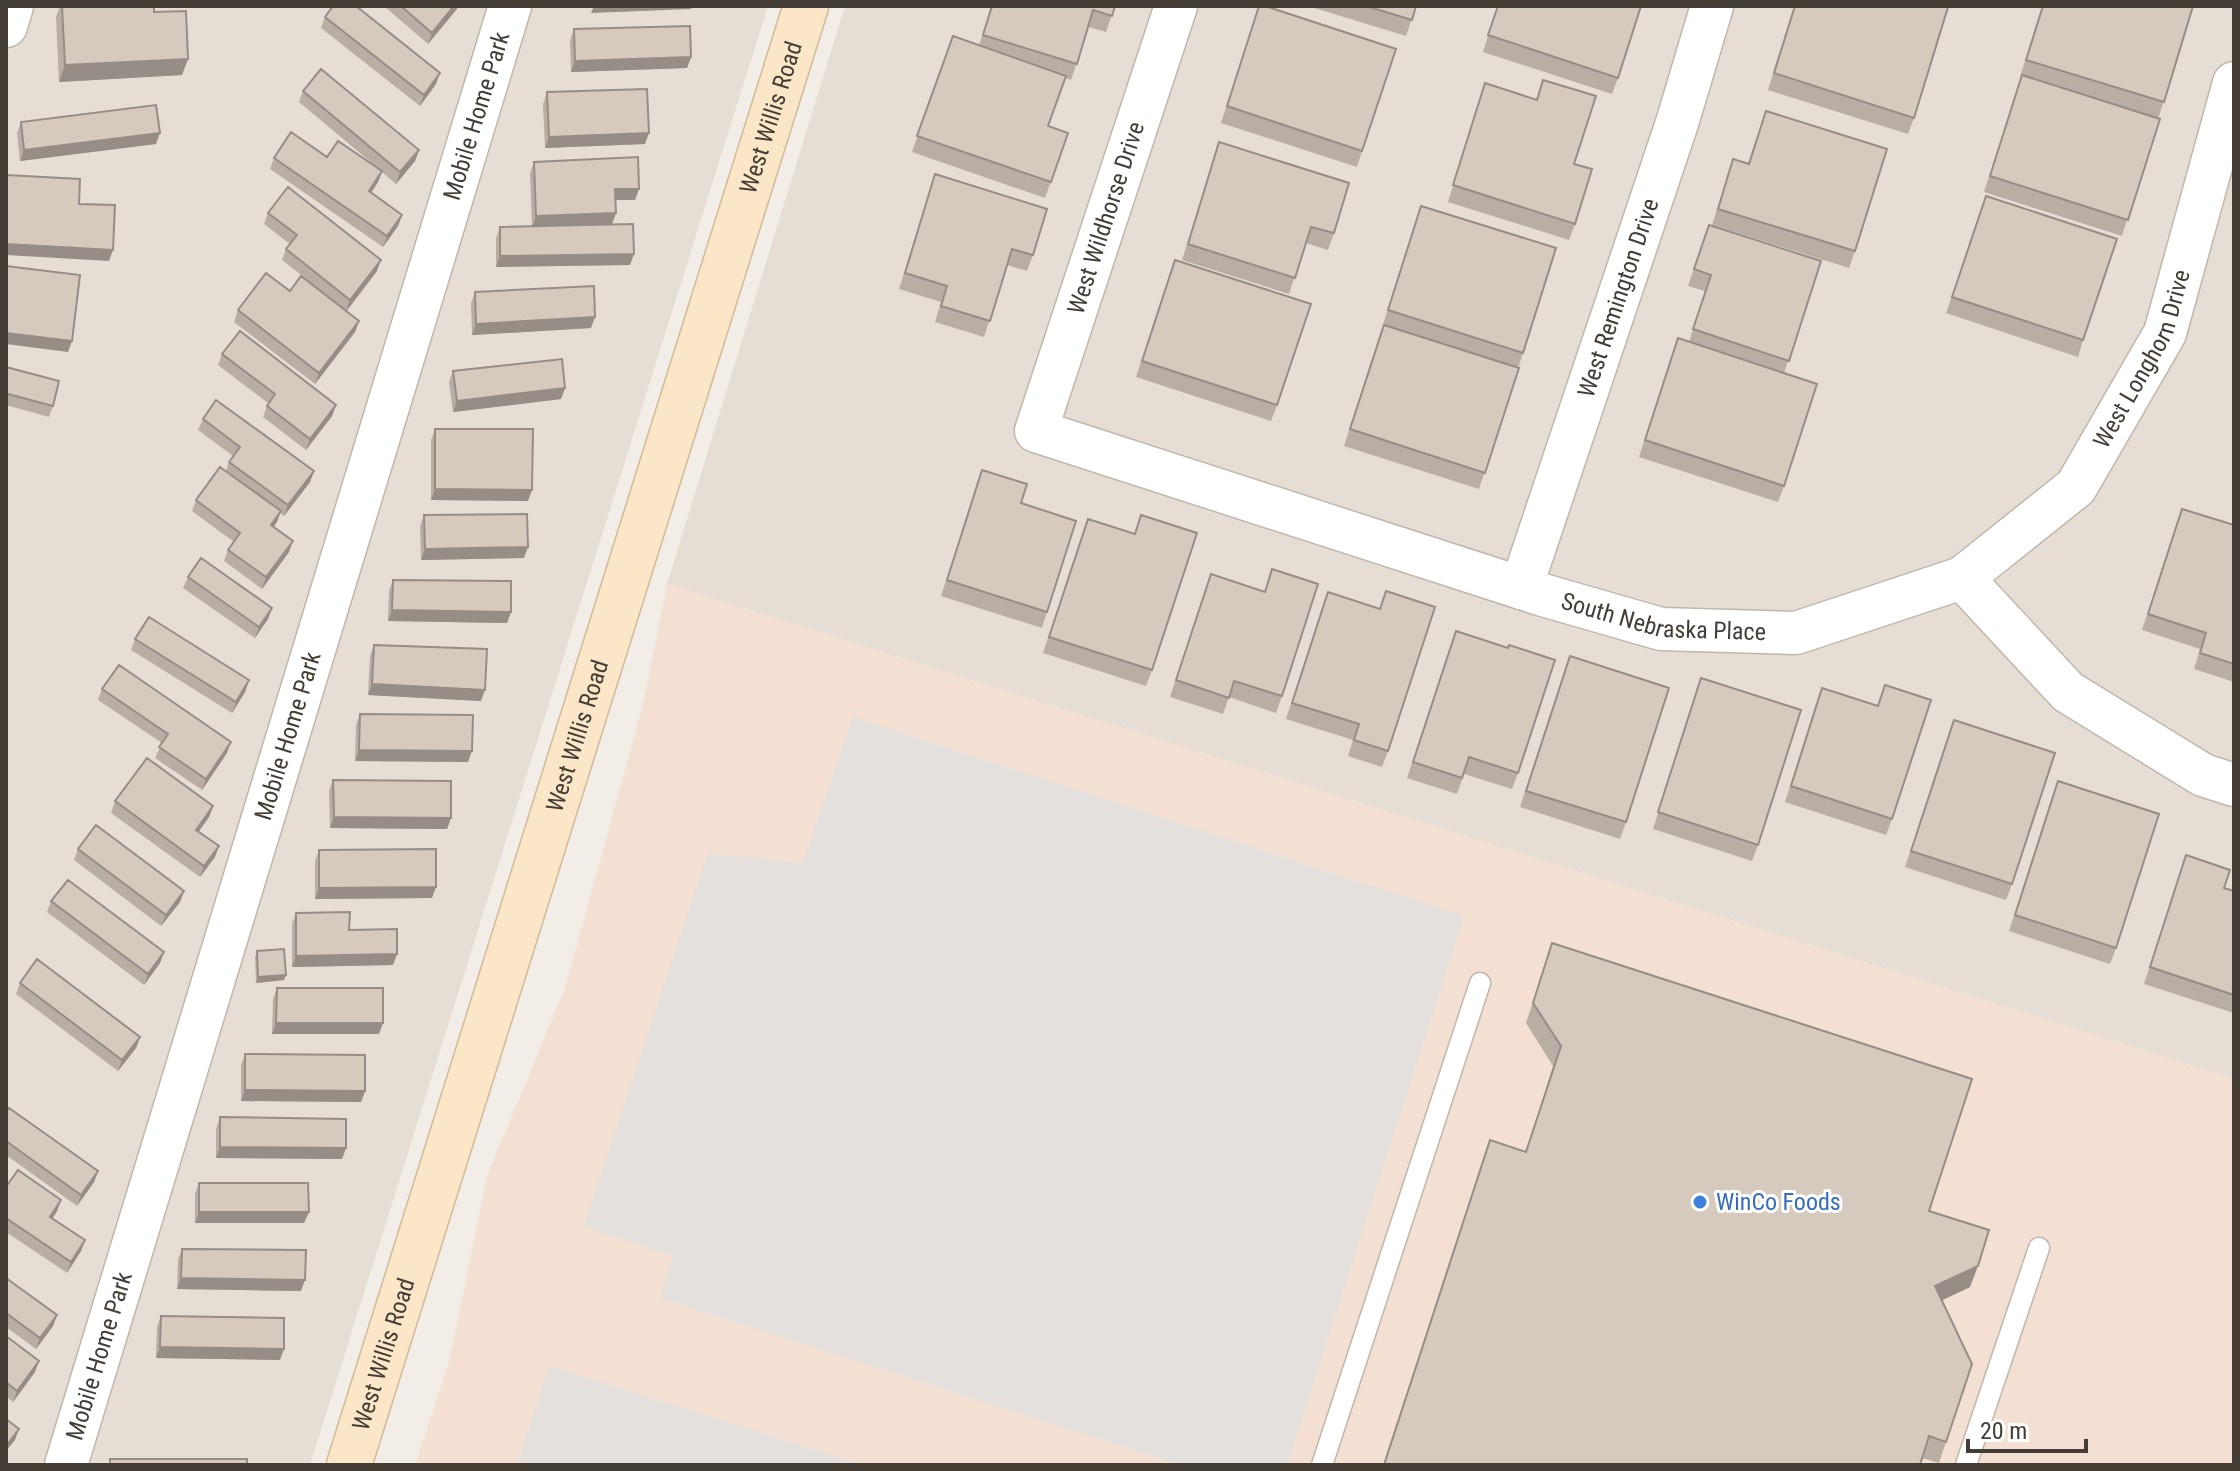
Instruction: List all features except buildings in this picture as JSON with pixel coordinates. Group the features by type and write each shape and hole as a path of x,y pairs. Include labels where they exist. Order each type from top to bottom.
{"street":[{"path":"6,26 12,6"},
{"name":"Mobile Home Park","path":"66,1465 510,6"},
{"name":"West Willis Road","path":"349,1465 806,6"},
{"name":"West Wildhorse Drive","path":"1036,431 1176,6"},
{"name":"West Remington Drive","path":"1521,588 1678,120 1712,6"},
{"name":"West Longhorn Drive","path":"1962,578 2076,487 2165,333 2218,202 2234,83"},
{"name":"South Nebraska Place","path":"1036,431 1521,588 1661,629 1796,633 1962,578"},
{"path":"1962,578 2068,692 2203,775 2234,785"}],"lane":[{"path":"1322,1465 1480,983"},
{"path":"1966,1465 2039,1248"}],"shaded area":[{"path":"6,6 768,6 310,1465 6,1465"},
{"path":"845,6 2234,6 2234,1079 667,584"},
{"path":"667,584 2234,1079 2234,1465 415,1465 450,1359 487,1176 565,988 644,701"},
{"path":"853,717 1464,916 1287,1465 1180,1465 660,1298 673,1256 584,1226 708,853 803,863"},
{"path":"549,1366 864,1465 517,1465"}],"place":[{"name":"WinCo Foods","path":"1700,1202"}]}
